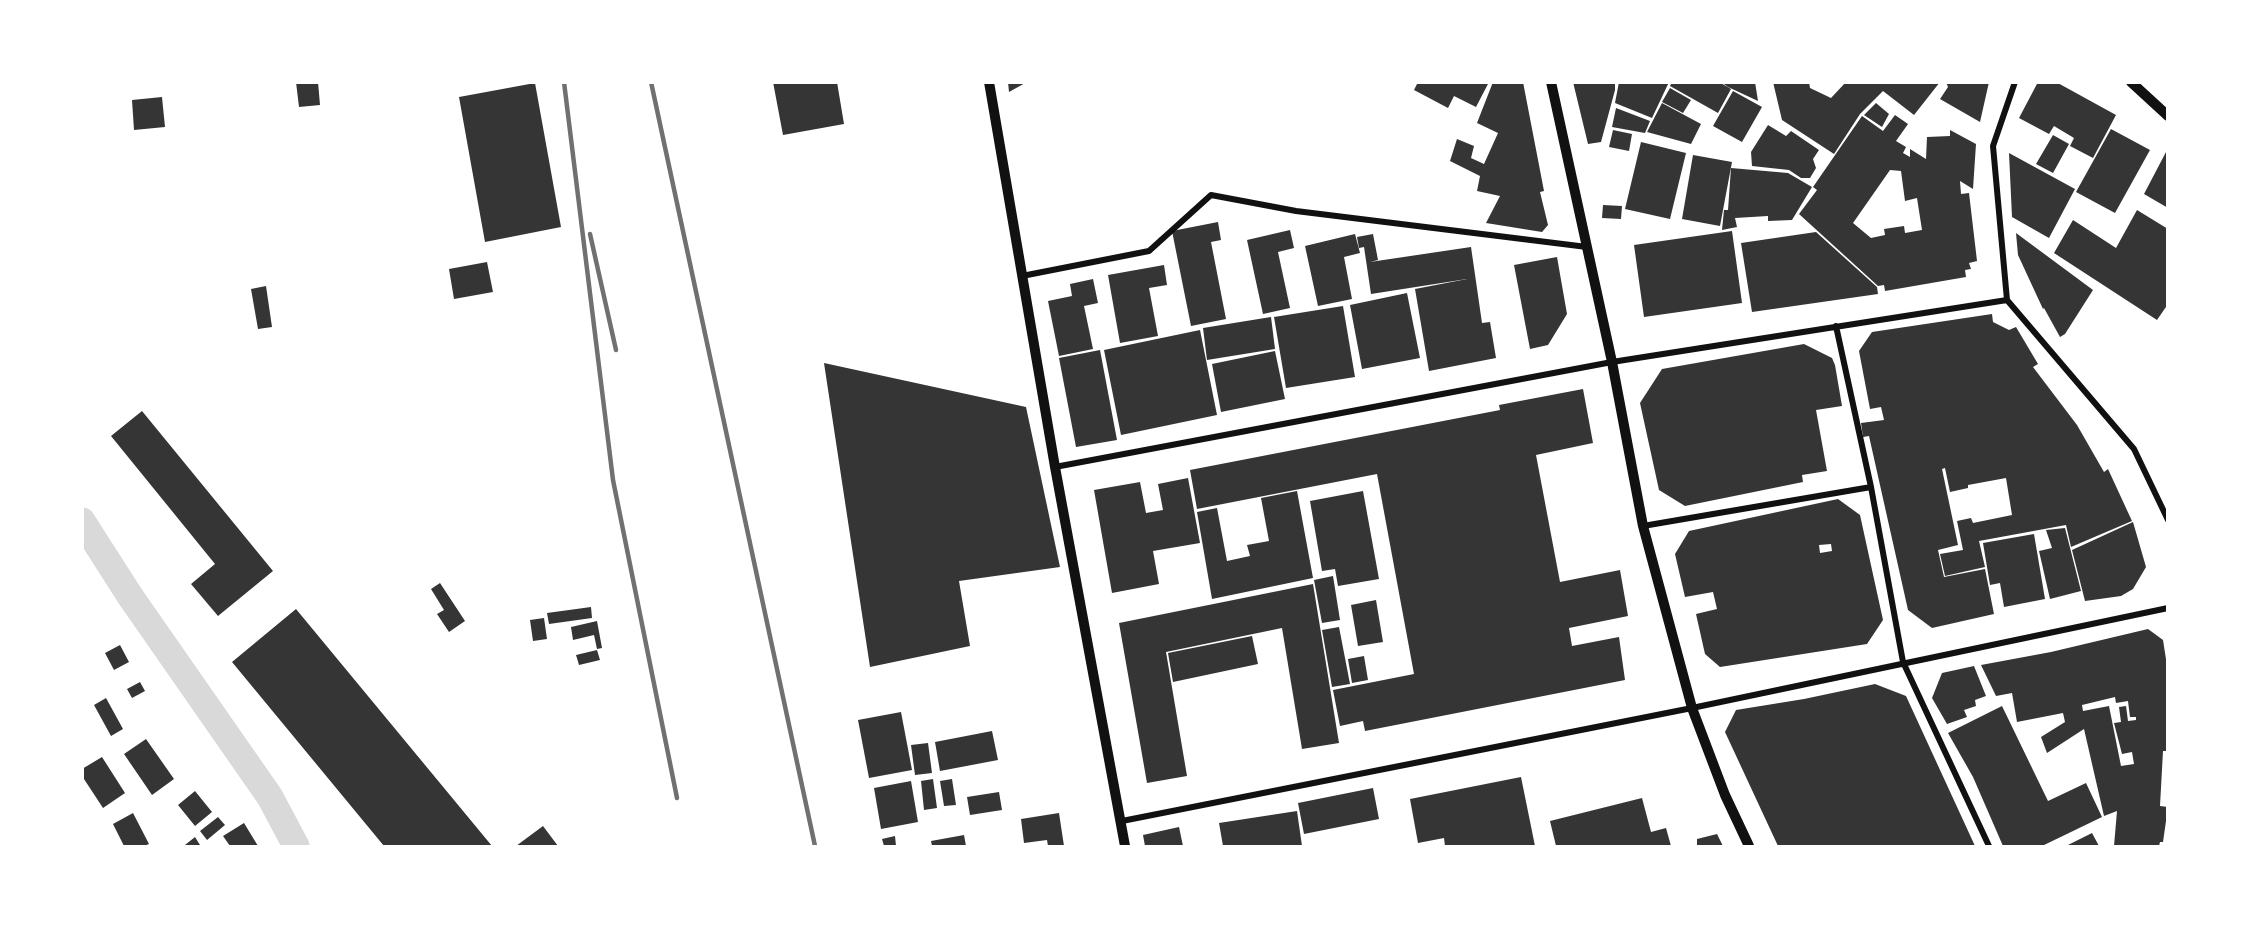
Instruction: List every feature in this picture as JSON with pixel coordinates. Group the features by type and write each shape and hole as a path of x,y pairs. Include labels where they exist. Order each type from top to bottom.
{"street":[{"path":"988,82 1125,846"},
{"path":"1551,82 1612,362 1643,526 1692,708 1725,795 1749,846"},
{"path":"2016,82 1993,146 2007,300 2134,449 2168,520"},
{"path":"2131,82 2168,116"},
{"path":"1022,276 1149,251 1211,195 1296,211 1587,247"},
{"path":"1056,467 1612,362 2007,300"},
{"path":"1836,326 1871,487 1903,662 1989,846"},
{"path":"1643,526 1871,487"},
{"path":"1122,821 1692,708 2168,608"}],"building":[{"path":"296,82 318,82 320,105 299,107"},
{"path":"773,82 837,82 844,124 783,135"},
{"path":"1008,82 1027,82 1009,92"},
{"path":"1418,82 1489,82 1476,107 1454,96 1448,108 1414,90"},
{"path":"1493,82 1523,82 1544,191 1540,192 1548,225 1542,232 1486,223 1500,196 1477,191 1480,176 1450,161 1457,139 1474,146 1471,158 1484,164 1498,133 1477,123"},
{"path":"1573,82 1615,82 1615,90 1601,142 1588,144"},
{"path":"1619,82 1669,82 1652,118 1615,103"},
{"path":"1672,82 1719,82 1731,89 1718,113 1670,86"},
{"path":"1721,82 1755,82 1758,101 1728,87"},
{"path":"1773,82 1809,82 1810,88 1831,98 1846,82 1940,82 1914,115 1883,91 1860,114 1834,154 1782,120"},
{"path":"1946,82 1989,82 1980,122 1940,99 1948,87"},
{"path":"2038,82 2056,82 2116,115 2093,158 2070,146 2074,138 2054,126 2049,134 2019,118"},
{"path":"535,83 561,227 485,242 459,97"},
{"path":"1670,88 1691,100 1683,113 1662,102"},
{"path":"1733,91 1762,107 1742,142 1713,126"},
{"path":"162,97 165,127 134,130 132,100"},
{"path":"1662,103 1701,124 1691,144 1647,132"},
{"path":"1876,103 1889,114 1882,127 1864,115"},
{"path":"1616,108 1650,121 1645,133 1612,127"},
{"path":"1895,115 1908,124 1896,141 1906,147 1903,153 1910,157 1910,149 1926,159 1927,137 1950,136 1950,130 1976,144 1973,189 1960,181 1961,194 1969,193 1977,261 1969,263 1971,269 1965,270 1966,277 1885,291 1884,285 1878,286 1799,214 1817,190 1813,187 1862,116 1883,131","holes":["1890,170 1901,171 1905,201 1917,198 1922,230 1905,233 1904,226 1884,229 1885,235 1871,238 1853,223"]},
{"path":"1768,125 1786,136 1791,131 1819,150 1813,159 1816,168 1810,178 1801,178 1789,170 1752,166 1751,152"},
{"path":"2111,129 2150,150 2115,213 2076,192"},
{"path":"1613,130 1632,134 1629,151 1609,147"},
{"path":"2053,135 2069,144 2053,173 2036,164"},
{"path":"1641,142 1686,153 1670,219 1625,209"},
{"path":"2166,152 2168,153 2168,208 2144,194"},
{"path":"2009,153 2075,189 2049,238 2012,217"},
{"path":"1693,155 1732,162 1720,226 1682,219"},
{"path":"1731,168 1788,173 1812,187 1792,220 1768,221 1768,216 1735,218 1737,227 1722,230 1724,210 1728,210"},
{"path":"1603,205 1622,206 1621,219 1602,218"},
{"path":"2137,210 2168,229 2168,304 2157,320 2054,253 2073,220 2116,248"},
{"path":"1218,222 1221,240 1211,242 1226,319 1191,326 1172,231"},
{"path":"1290,230 1294,248 1278,252 1290,308 1263,314 1247,240"},
{"path":"1732,231 1742,303 1644,317 1634,245"},
{"path":"1816,232 1877,287 1878,294 1752,312 1741,243"},
{"path":"2016,233 2093,290 2065,334 2060,337 2043,309 2018,255"},
{"path":"1355,234 1360,253 1344,257 1352,299 1318,306 1305,246"},
{"path":"1373,234 1378,260 1370,262 1471,247 1482,323 1490,322 1496,358 1429,371 1415,289 1467,279 1371,294 1364,247 1359,248 1357,237"},
{"path":"1557,257 1567,314 1548,345 1530,349 1514,265"},
{"path":"487,262 493,292 454,299 449,269"},
{"path":"1164,265 1167,285 1149,288 1158,336 1120,343 1108,275"},
{"path":"1093,279 1098,303 1084,306 1093,349 1059,356 1048,301 1072,296 1070,284"},
{"path":"266,286 272,327 258,329 251,289"},
{"path":"1407,293 1420,358 1362,369 1350,305"},
{"path":"1343,306 1355,377 1286,388 1274,317"},
{"path":"1992,314 1993,322 2009,330 2016,327 2038,364 2033,367 2077,425 2104,472 2108,469 2132,521 2071,547 2066,525 1979,541 1985,567 1945,576 1940,554 1963,550 1957,521 1971,518 1973,523 2012,515 2006,478 1968,485 1968,488 1950,492 1945,468 1942,469 1958,545 1938,550 1944,577 1985,569 1994,614 1932,628 1908,610 1869,436 1863,437 1861,423 1884,420 1881,407 1870,409 1859,351 1872,332"},
{"path":"1271,317 1275,349 1207,360 1203,328"},
{"path":"1200,330 1217,415 1121,435 1104,350"},
{"path":"1804,344 1832,358 1835,365 1842,406 1816,410 1827,471 1802,475 1803,482 1685,506 1659,490 1640,403 1662,369"},
{"path":"1100,350 1117,440 1076,447 1059,358"},
{"path":"1275,351 1285,399 1221,412 1212,364"},
{"path":"824,363 1026,407 1060,567 959,581 970,646 870,667"},
{"path":"1583,389 1593,443 1536,455 1560,582 1620,570 1628,616 1569,628 1572,646 1619,637 1625,680 1365,731 1363,721 1340,726 1333,690 1414,674 1377,474 1197,509 1190,470 1500,410 1499,405"},
{"path":"142,411 273,571 218,616 191,584 215,564 111,436"},
{"path":"1188,478 1200,543 1153,551 1159,584 1112,593 1094,490 1140,482 1146,513 1163,510 1158,484"},
{"path":"1297,491 1313,578 1212,599 1197,512 1217,508 1227,561 1250,556 1247,545 1269,541 1261,498"},
{"path":"1363,491 1379,579 1338,586 1335,569 1322,571 1310,501"},
{"path":"1838,499 1860,515 1883,620 1867,644 1720,667 1705,654 1696,614 1717,609 1713,592 1685,597 1675,554 1689,531","holes":["1831,544 1832,551 1820,553 1819,545"]},
{"path":"2133,522 2146,567 2133,589 2121,596 2085,601 2072,550"},
{"path":"2065,528 2081,591 2050,599 2039,551 2052,548 2046,530"},
{"path":"2034,534 2045,599 2004,607 2000,583 1990,585 1983,543"},
{"path":"1333,576 1340,620 1322,623 1314,580"},
{"path":"440,583 465,621 449,632 437,614 444,610 431,589"},
{"path":"1313,584 1339,743 1302,749 1282,628 1166,652 1187,776 1147,783 1119,623"},
{"path":"1376,600 1383,642 1358,646 1351,605"},
{"path":"591,607 592,618 549,624 547,613"},
{"path":"296,609 492,846 384,846 232,662"},
{"path":"544,618 547,639 533,641 530,620"},
{"path":"597,621 602,648 597,649 594,635 573,640 571,627"},
{"path":"1339,627 1350,684 1332,687 1322,630"},
{"path":"2148,629 2163,640 2168,672 2168,751 2163,751 2160,806 2168,807 2163,842 2160,842 2159,846 2114,846 2117,811 2104,816 2084,729 2047,753 2041,737 2065,722 2063,713 2017,722 2012,693 1996,696 1981,665 2051,652","holes":["2115,697 2116,703 2128,701 2130,717 2136,717 2136,720 2128,721 2126,706 2119,707 2121,722 2114,723 2122,754 2132,752 2134,764 2121,766 2109,706 2083,711 2082,705"]},
{"path":"1252,636 1258,664 1173,682 1168,653"},
{"path":"120,645 129,662 114,670 105,653"},
{"path":"597,650 600,660 579,665 576,655"},
{"path":"1364,656 1368,680 1352,683 1348,659"},
{"path":"1974,666 1986,696 1975,700 1976,706 1964,710 1967,717 1947,724 1932,698 1942,673"},
{"path":"140,682 145,691 132,698 127,689"},
{"path":"1875,684 1906,696 1975,846 1778,846 1725,732 1736,710"},
{"path":"106,698 123,729 111,736 94,705"},
{"path":"2002,706 2048,801 2086,783 2102,817 2042,846 2003,846 1973,777 1948,733"},
{"path":"901,712 912,770 869,778 858,720"},
{"path":"992,731 998,760 940,771 935,742"},
{"path":"146,739 174,779 152,795 124,754"},
{"path":"928,743 932,773 915,775 911,745"},
{"path":"102,757 125,793 103,808 82,776 82,769"},
{"path":"1521,777 1535,846 1445,846 1444,838 1418,843 1410,799"},
{"path":"933,779 937,808 924,810 921,781"},
{"path":"952,779 956,805 944,806 940,781"},
{"path":"911,781 918,822 881,829 874,788"},
{"path":"1373,788 1379,819 1304,834 1298,803"},
{"path":"195,791 212,812 195,826 178,805"},
{"path":"999,792 1002,810 970,815 967,797"},
{"path":"1642,798 1651,832 1666,828 1671,846 1556,846 1550,821"},
{"path":"1297,811 1302,846 1223,846 1219,823"},
{"path":"133,813 149,844 124,846 113,824"},
{"path":"1059,813 1064,846 1048,846 1047,840 1024,843 1021,819"},
{"path":"218,817 225,825 207,840 200,831"},
{"path":"244,823 258,846 230,846 223,836"},
{"path":"543,826 558,846 516,846"},
{"path":"1179,827 1183,846 1145,846 1143,835"},
{"path":"2092,833 2099,846 2066,846"},
{"path":"1717,834 1723,846 1697,846 1697,839"},
{"path":"964,835 966,846 932,846 931,841"},
{"path":"895,836 896,846 884,846 882,839"},
{"path":"195,837 200,845 185,845"}],"waterway":[{"path":"82,521 130,596 270,797 296,846"}],"railway":[{"path":"564,82 613,480 677,798"},
{"path":"651,82 815,846"},
{"path":"590,234 616,350"}]}
